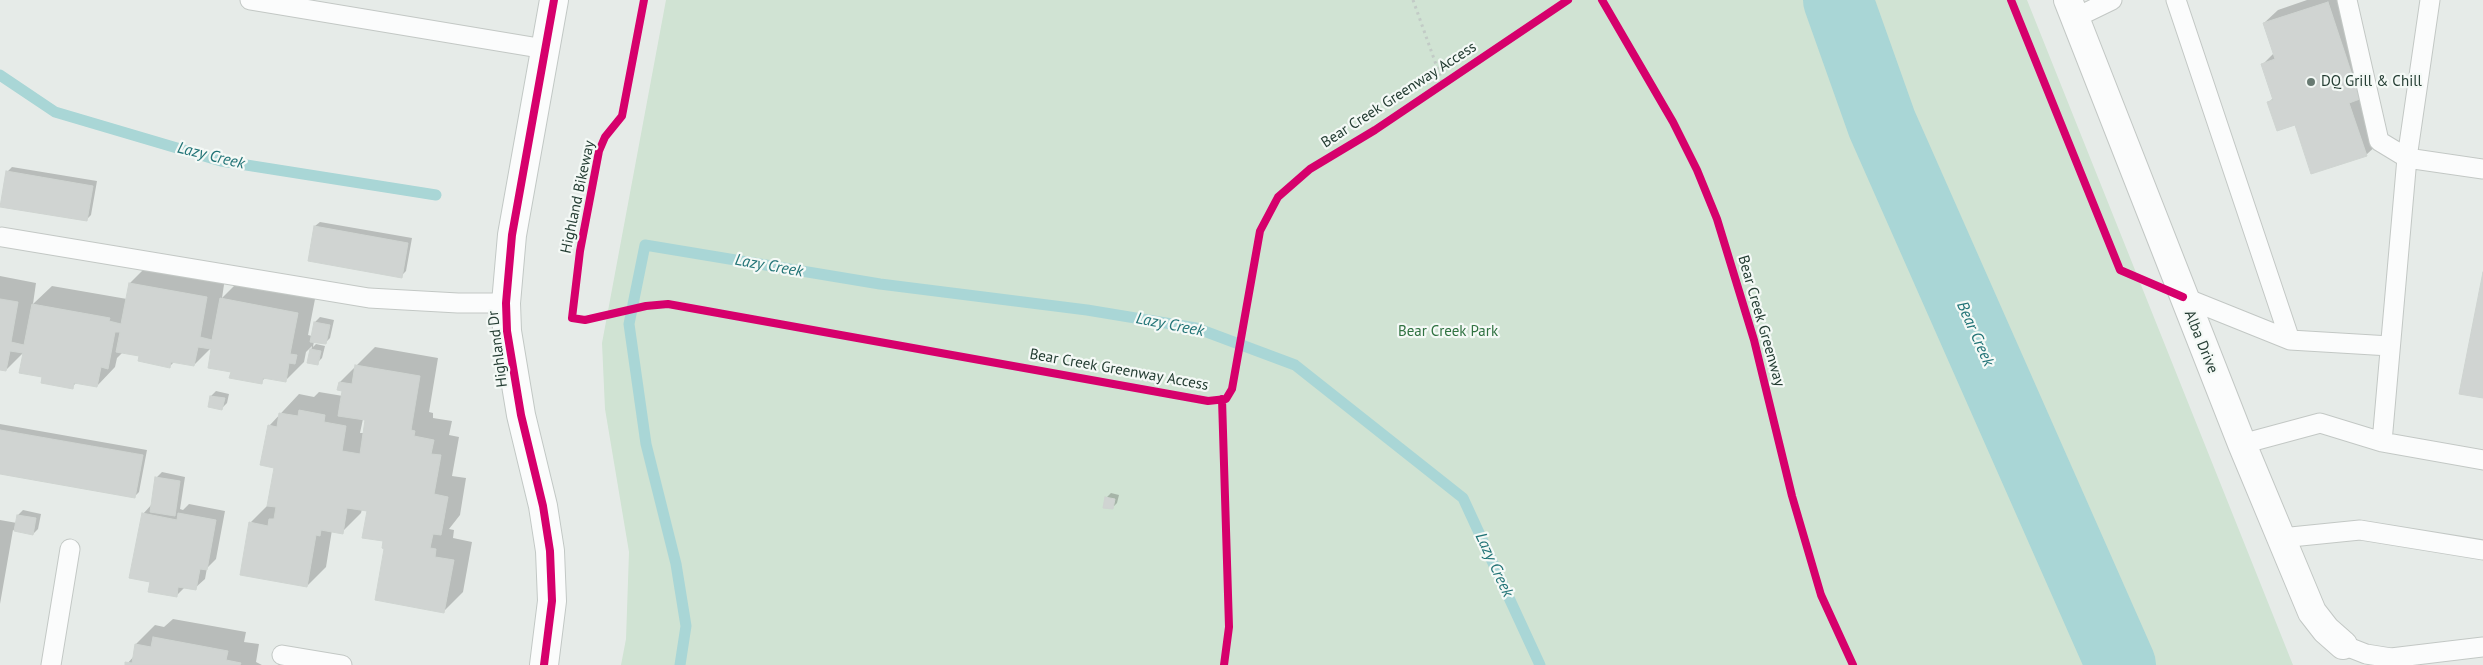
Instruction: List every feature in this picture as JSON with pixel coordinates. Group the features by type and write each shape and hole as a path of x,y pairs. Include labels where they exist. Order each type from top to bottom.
{"street":[{"name":"Highland Dr","path":"544,665 552,601 550,551 543,506 521,415 507,331 506,302 512,235 554,0"},
{"name":"Alba Drive","path":"2072,9 2183,297 2312,612 2326,630 2343,645"}],"lane":[{"path":"250,0 545,49"},
{"path":"2072,9 2112,0"},
{"path":"2176,0 2290,340"},
{"path":"2347,0 2379,141 2407,158 2483,169"},
{"path":"2382,442 2407,158 2430,0"},
{"path":"2,237 368,298 458,303 506,302"},
{"path":"2183,297 2290,340 2390,346"},
{"path":"2242,444 2320,423 2382,442 2483,460"},
{"path":"2281,538 2360,530 2483,550"},
{"path":"51,665 70,549"},
{"path":"2343,645 2366,654 2391,658 2483,647"},
{"path":"282,655 342,665"}],"path":[{"path":"1413,0 1443,84"}],"green space":[{"name":"Bear Creek Park","path":"666,0 2027,0 2293,665 621,665 626,639 629,552 605,409 602,343"}],"building":[{"name":"DQ Grill & Chill","path":"2328,2 2360,99 2349,103 2367,156 2311,174 2295,125 2277,131 2267,102 2273,100 2261,64 2275,59 2263,23"},
{"path":"6,171 93,186 87,221 0,207"},
{"path":"314,226 408,243 402,278 308,261"},
{"path":"2483,272 2483,398 2459,394"},
{"path":"129,283 207,297 200,337 212,340 220,298 298,313 290,354 297,355 295,364 289,363 286,382 263,378 262,384 229,378 231,372 208,368 211,349 198,347 194,366 171,362 170,368 138,361 139,356 116,352 120,332 115,332 108,369 101,367 97,387 74,383 73,389 41,383 42,377 19,373 23,353 10,351 6,371 0,370 0,299 18,302 11,342 24,345 32,304 110,318 109,321 121,324"},
{"path":"314,322 330,325 326,344 310,342"},
{"path":"310,349 321,351 318,365 307,363"},
{"path":"355,365 420,376 411,430 415,431 414,436 434,440 431,454 441,455 434,494 448,497 441,535 433,534 430,548 436,549 435,557 454,560 444,613 375,600 384,549 382,548 383,541 362,538 367,511 347,508 343,534 321,530 320,536 316,535 307,587 240,575 249,522 268,526 269,519 274,519 276,507 267,506 274,468 260,465 268,425 277,427 279,413 298,416 299,410 325,415 324,422 346,426 342,451 360,454 365,420 338,416 342,391 337,390 339,382 352,384"},
{"path":"210,396 225,398 222,410 208,407"},
{"path":"0,430 143,455 135,498 0,474"},
{"path":"155,477 180,481 175,516 150,512"},
{"path":"1105,497 1115,499 1113,509 1103,508"},
{"path":"142,513 177,520 178,513 216,520 207,570 200,569 196,590 178,587 177,597 148,592 150,582 129,578"},
{"path":"17,515 36,518 33,535 14,531"},
{"path":"153,637 228,651 226,660 241,663 240,665 125,665 125,662 132,663 135,644 151,647"}],"waterway":[{"name":"Bear Creek","path":"1838,0 1882,124 2121,665"},
{"name":"Lazy Creek","path":"0,75 55,112 221,161 436,195"},
{"name":"Lazy Creek","path":"680,665 686,626 676,564 646,444 629,324 645,245 880,284 1087,310 1196,328 1295,365 1463,498 1540,665"}],"cycle path":[{"path":"544,665 552,601 550,551 543,506 521,415 507,331 506,303 512,235 554,0"},
{"name":"Bear Creek Greenway Access","path":"644,0 622,116 605,137 599,151 580,251 572,318 585,320 646,306 668,304 1208,401 1226,399 1232,389 1260,231 1278,197 1310,169 1375,130 1568,0"},
{"name":"Bear Creek Greenway","path":"1602,0 1673,122 1697,170 1717,219 1754,340 1792,496 1821,595 1853,665"},
{"path":"2011,0 2120,270 2183,297"},
{"path":"1222,399 1229,627 1224,665"}],"place":[{"name":"DQ Grill & Chill","path":"2311,82"}]}
